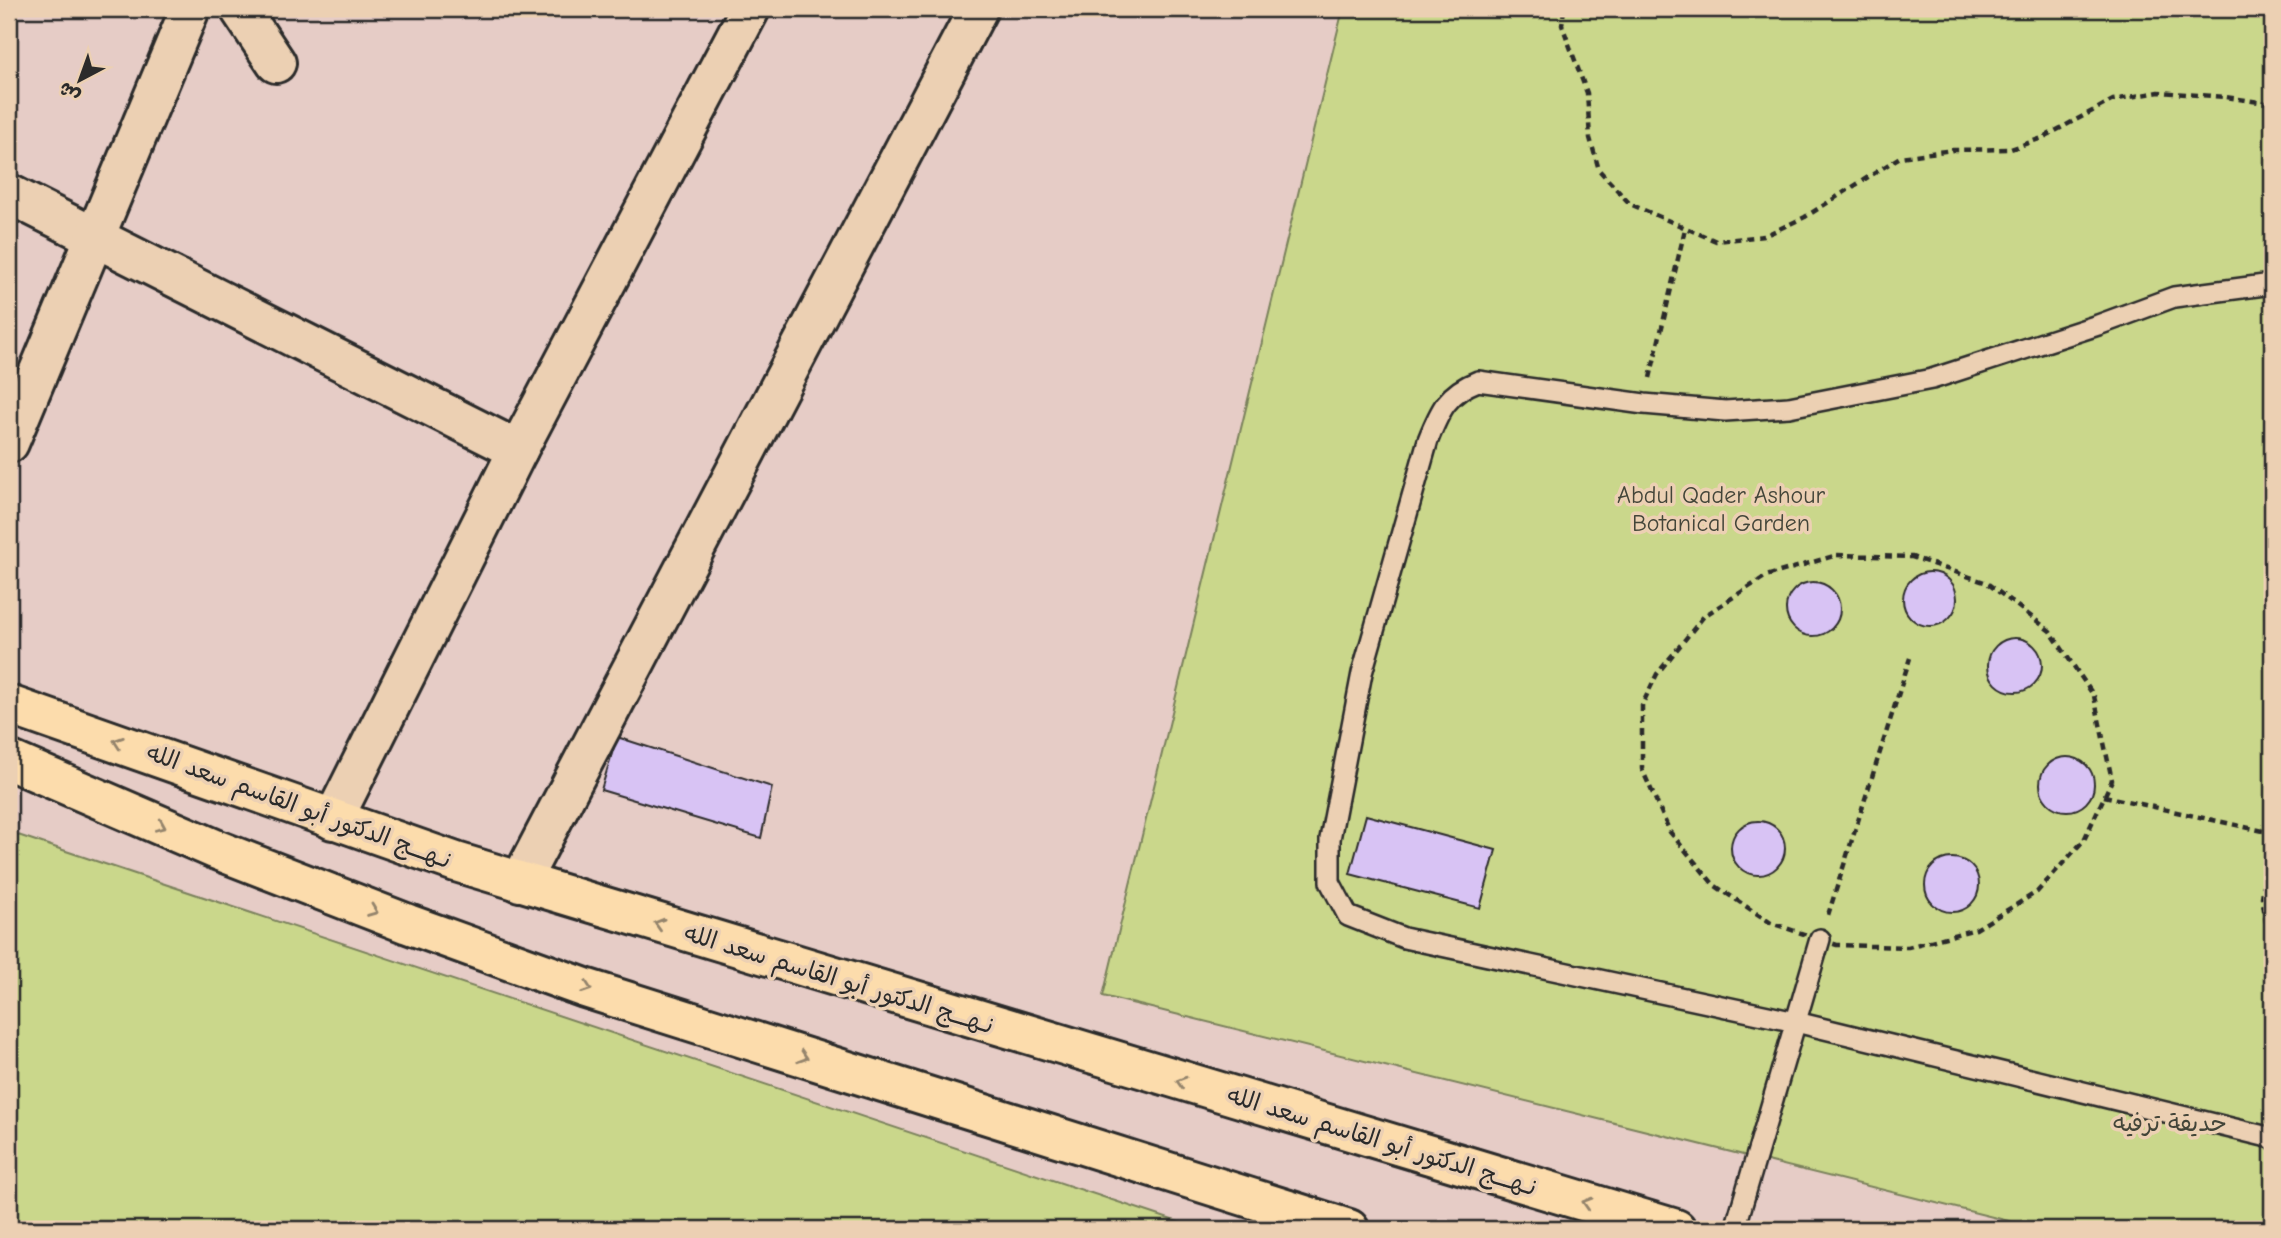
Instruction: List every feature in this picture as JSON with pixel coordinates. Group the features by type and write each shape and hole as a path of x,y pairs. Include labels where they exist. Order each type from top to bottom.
{"main road":[{"name":"نـهـــج الدكتور أبو القاسم سعد الله","path":"9,705 333,820 520,882 1676,1229"},
{"path":"9,760 215,849 408,924 572,983 1349,1229"}],"street":[{"path":"9,443 190,9"},
{"path":"240,9 276,63"},
{"path":"333,820 518,450 750,9"},
{"path":"520,882 978,9"},
{"path":"9,194 518,450"}],"lane":[{"path":"2272,284 2174,296 2098,325 1932,379 1789,407 1725,411 1644,404 1478,381 1458,389 1440,411 1428,440 1362,673 1330,839 1330,882 1348,916 1404,938 1796,1022 2272,1138"},
{"path":"1735,1229 1820,939"}],"path":[{"path":"1564,9 1562,25 1587,93 1590,138 1599,170 1630,204 1716,241 1764,236 1805,217 1900,157 1953,150 2011,149 2042,138 2113,100 2159,92 2272,104"},
{"path":"1644,404 1685,229"},
{"path":"1837,555 1912,557 1987,583 2050,631 2094,696 2112,780 2105,796 2084,840 2037,892 1976,929 1908,947 1837,945 1772,923 1714,885 1670,832 1642,769 1642,705 1657,674 1704,616 1766,576 1837,555"},
{"path":"1820,939 1910,658"},
{"path":"2105,796 2272,833 2262,897 2272,960"}],"green space":[{"name":"Abdul Qader Ashour Botanical Garden","path":"1343,9 2272,9 2272,1229 2041,1229 1103,996"},
{"path":"9,832 1199,1229 9,1229"}],"building":[{"path":"1930,572 1949,580 1957,599 1949,618 1930,626 1911,618 1903,599 1911,580"},
{"path":"1813,582 1832,590 1840,609 1832,628 1813,636 1794,628 1786,609 1794,590"},
{"path":"2015,638 2034,646 2042,665 2034,684 2015,692 1996,684 1988,665 1996,646"},
{"path":"617,737 772,787 761,838 601,790"},
{"path":"2067,757 2086,765 2094,784 2086,803 2067,811 2048,803 2040,784 2048,765"},
{"path":"1366,815 1496,850 1480,908 1350,874"},
{"path":"1758,821 1777,829 1785,848 1777,867 1758,875 1739,867 1731,848 1739,829"},
{"path":"1952,858 1971,866 1979,885 1971,904 1952,912 1933,904 1925,885 1933,866"}],"park label":[{"name":"حديقة ترفيه","path":"2170,1123"}]}
